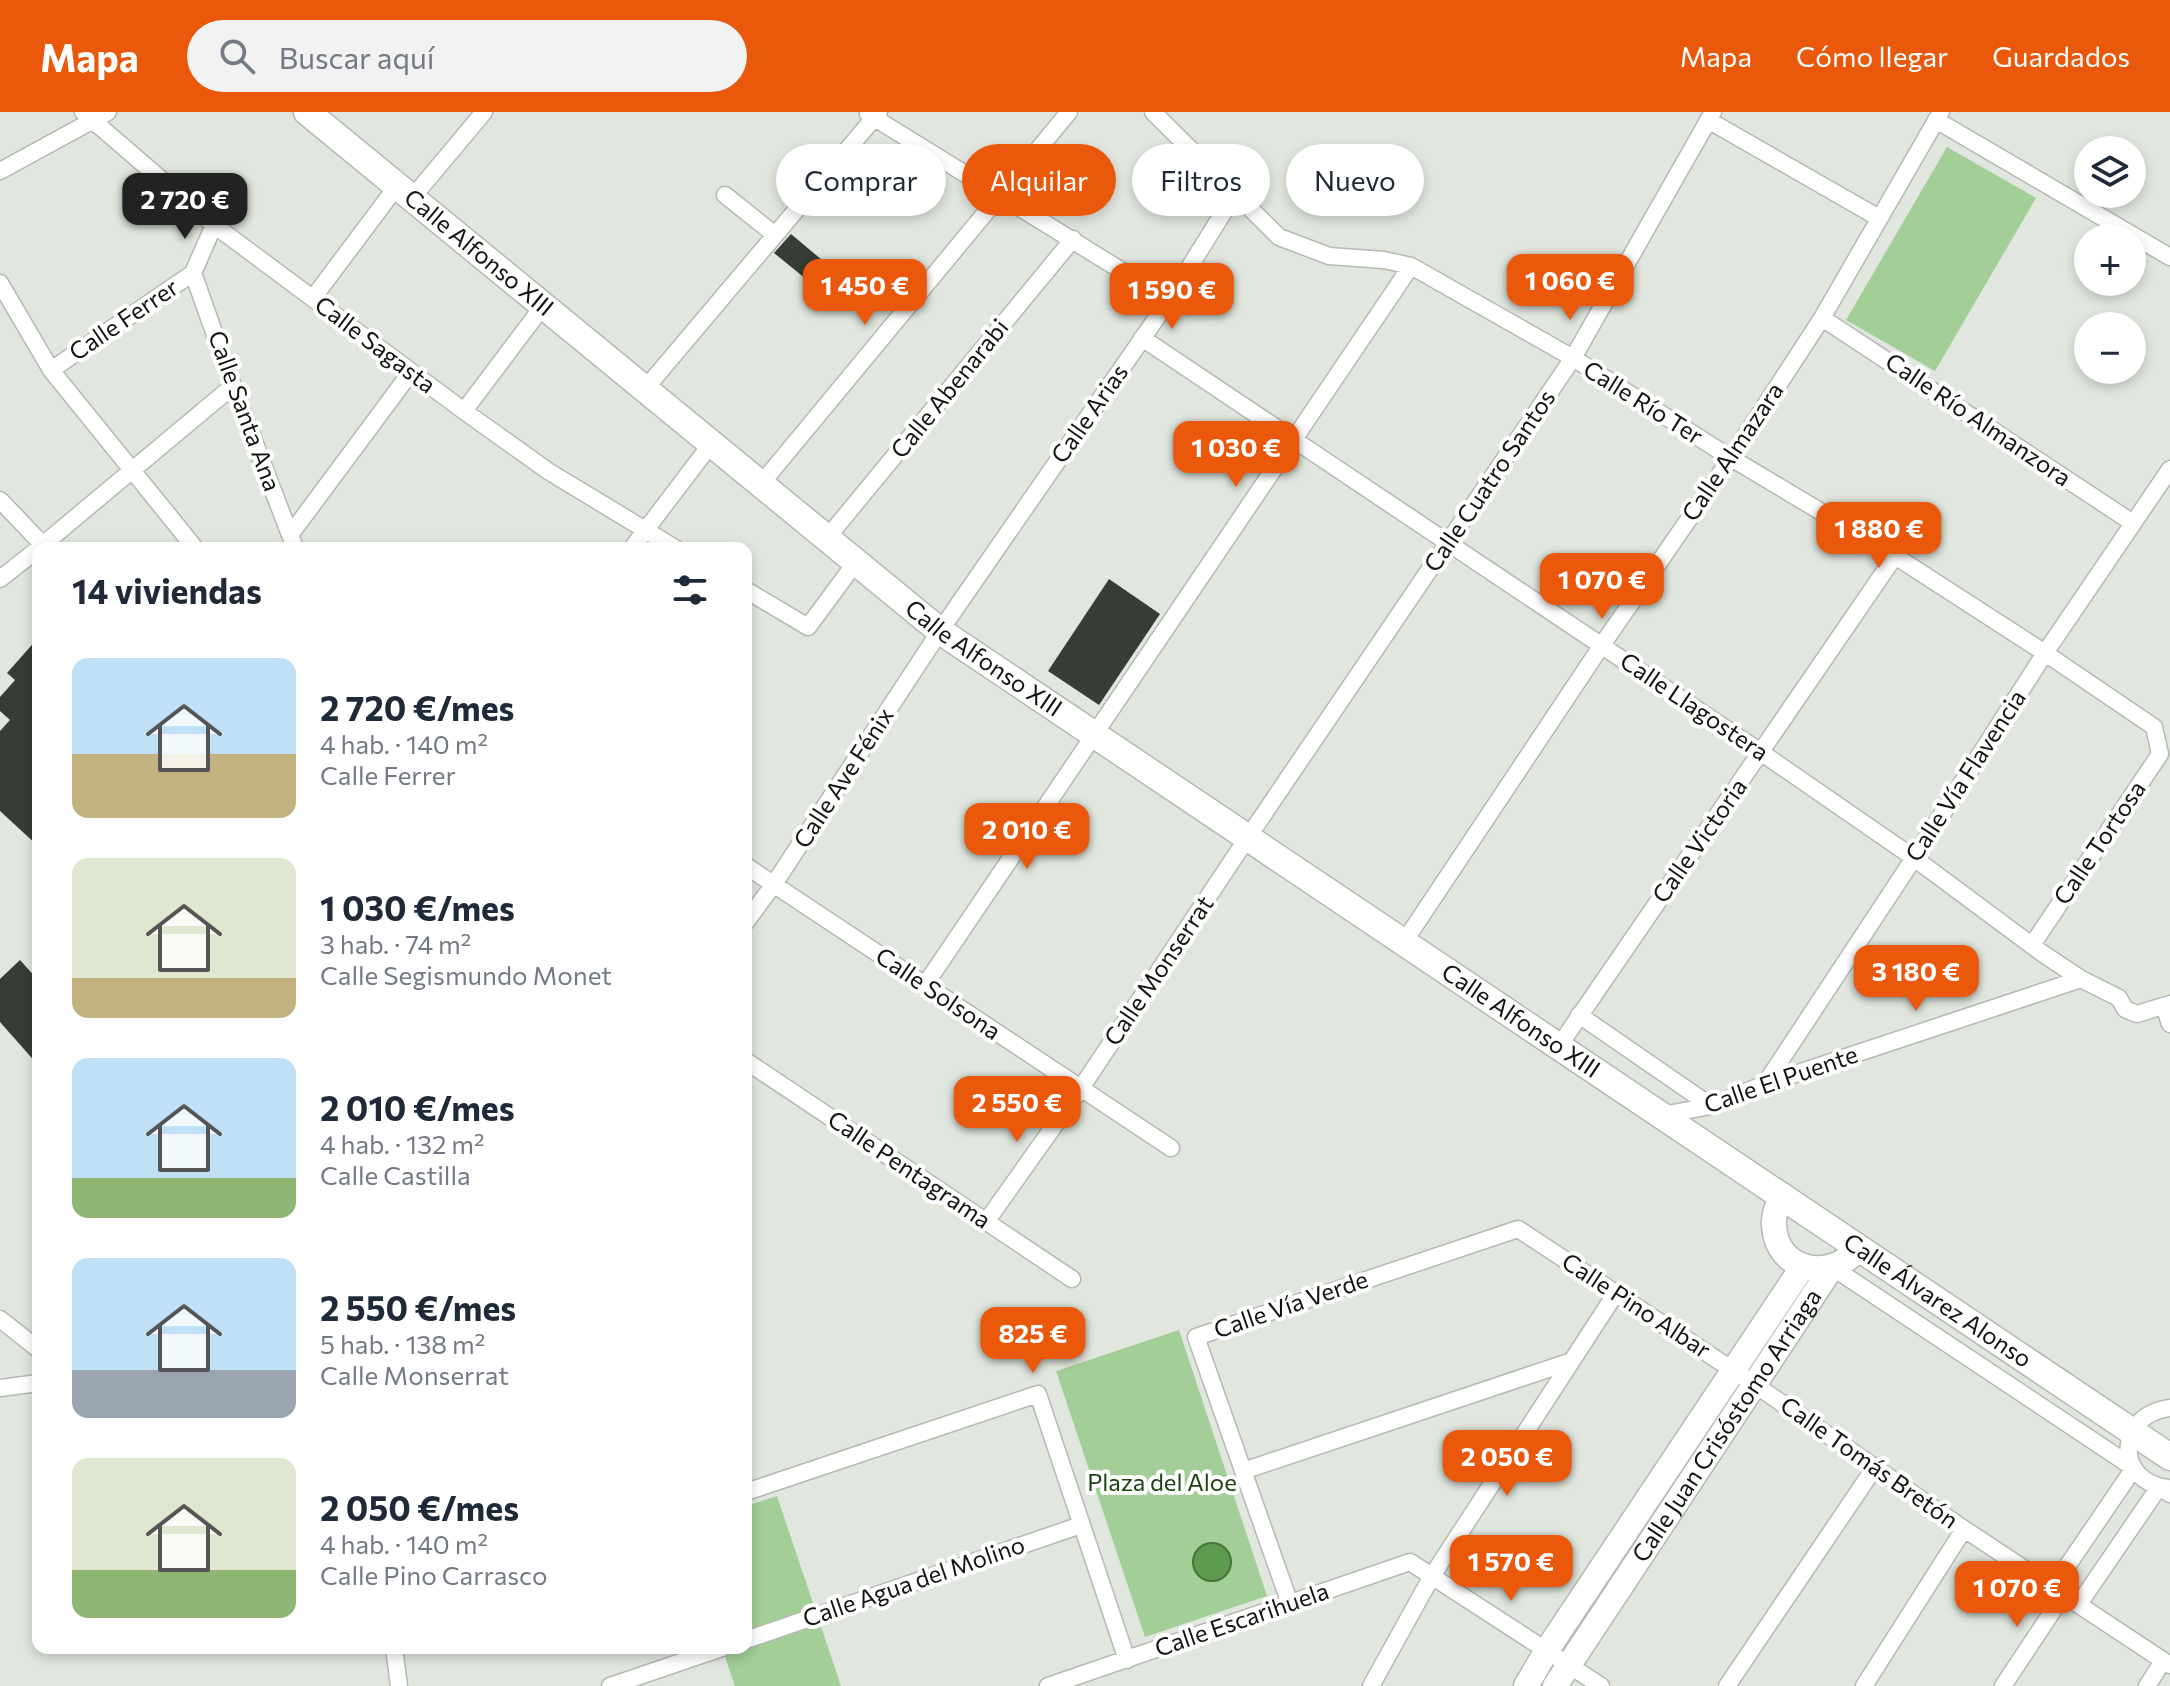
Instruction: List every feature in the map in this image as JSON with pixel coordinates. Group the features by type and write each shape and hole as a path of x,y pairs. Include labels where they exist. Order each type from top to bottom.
{"main road":[{"name":"Calle Alfonso XIII","path":"307,112 940,631 1706,1144"},
{"name":"Calle Álvarez Alonso","path":"1706,1144 2170,1457"}],"street":[{"path":"0,171 87,116 108,112"},
{"path":"313,298 404,192 484,112"},
{"path":"1043,144 1069,112"},
{"name":"Calle Río Ter","path":"1153,112 1185,144"},
{"path":"645,389 873,114 962,170"},
{"name":"Calle Sagasta","path":"87,116 214,225 411,372 548,471 665,542"},
{"path":"1710,116 1879,218"},
{"name":"Calle Cuatro Santos","path":"1248,837 1573,358 1710,116"},
{"path":"1938,116 2170,257"},
{"name":"Calle Almazara","path":"1404,942 1822,318 1938,116"},
{"path":"725,195 775,235"},
{"path":"761,484 984,216"},
{"path":"1035,216 1169,300"},
{"name":"Calle Arias","path":"940,631 1169,300 1221,216"},
{"name":"Calle Río Ter","path":"1258,216 1279,237 1329,256 1384,260 1411,266 1573,358 1731,458 1895,556"},
{"name":"Calle Ferrer","path":"51,370 193,273 214,225"},
{"name":"Calle Abenarabi","path":"827,538 1073,239"},
{"path":"925,985 1411,266"},
{"name":"Calle Santa Ana","path":"193,273 293,541"},
{"path":"0,283 51,370 190,542"},
{"path":"464,411 543,306"},
{"name":"Calle Río Almanzora","path":"1822,318 2133,523"},
{"name":"Calle Llagostera","path":"1142,338 1762,753 2081,979 2119,998 2131,1013 2144,1013 2167,1005"},
{"path":"293,541 411,372"},
{"path":"46,542 233,386"},
{"path":"636,542 711,444"},
{"name":"Calle Vía Flavencia","path":"1765,1084 2045,653 2170,469"},
{"path":"0,500 36,542"},
{"path":"0,579 32,553"},
{"name":"Calle Tortosa","path":"1895,556 2154,727 2160,754 2032,945"},
{"name":"Calle Victoria","path":"1559,1046 1895,556"},
{"path":"752,594 808,627 856,562"},
{"name":"Calle Ave Fénix","path":"752,914 940,631"},
{"name":"Calle Monserrat","path":"986,1222 1081,1088 1248,837"},
{"name":"Calle Solsona","path":"752,870 1171,1148"},
{"name":"Calle El Puente","path":"1662,1115 1711,1106 1765,1084 2081,979"},
{"path":"2167,1005 2170,1024"},
{"path":"1579,1015 1711,1106"},
{"name":"Calle Pentagrama","path":"752,1065 1072,1279"},
{"path":"1782,1195 1774,1220 1776,1238 1787,1255 1803,1266 1819,1270 1846,1261 1859,1248"},
{"name":"Calle Pino Albar","path":"1518,1229 1754,1384"},
{"name":"Calle Vía Verde","path":"1290,1604 1196,1337 1518,1229"},
{"name":"Calle Juan Crisóstomo Arriaga","path":"1526,1686 1803,1266"},
{"name":"Calle Juan Crisóstomo Arriaga","path":"1555,1686 1832,1267"},
{"name":"Calle Álvarez Alonso","path":"1832,1267 2134,1468 2149,1483 2166,1490"},
{"path":"1371,1686 1432,1576 1616,1293"},
{"path":"0,1319 32,1344"},
{"path":"1243,1471 1572,1361"},
{"path":"0,1388 32,1384"},
{"name":"Calle Tomás Bretón","path":"1754,1384 1964,1529 2167,1663"},
{"path":"752,1490 1038,1394 1127,1660"},
{"path":"2003,1686 2134,1468 2128,1446 2132,1432 2146,1415 2170,1407"},
{"path":"1727,1686 1875,1467"},
{"path":"2079,1604 2166,1490"},
{"name":"Calle Agua del Molino","path":"752,1638 1081,1525"},
{"path":"1864,1686 1964,1529"},
{"name":"Calle Escarihuela","path":"1048,1686 1410,1562 1432,1576"},
{"path":"1432,1576 1601,1686"},
{"path":"395,1654 399,1686"},
{"path":"610,1686 704,1654"},
{"path":"2147,1686 2167,1663"}],"green space":[{"path":"1947,147 2036,198 1935,371 1846,320"},
{"name":"Plaza del Aloe","path":"1179,1330 1267,1596 1145,1637 1056,1371"},
{"path":"777,1496 841,1686 735,1686 724,1654 752,1654 752,1504"}],"shaded area":[{"path":"1212,1543 1225,1549 1231,1562 1225,1575 1212,1581 1199,1575 1193,1562 1199,1549"}],"building":[{"path":"791,234 822,260 806,279 774,253"},
{"path":"1109,579 1160,614 1099,705 1048,671"},
{"path":"32,645 32,840 0,811 0,731 10,720 0,711 0,697 15,680 7,673"},
{"path":"20,960 32,973 32,1058 0,1022 0,979"}]}
